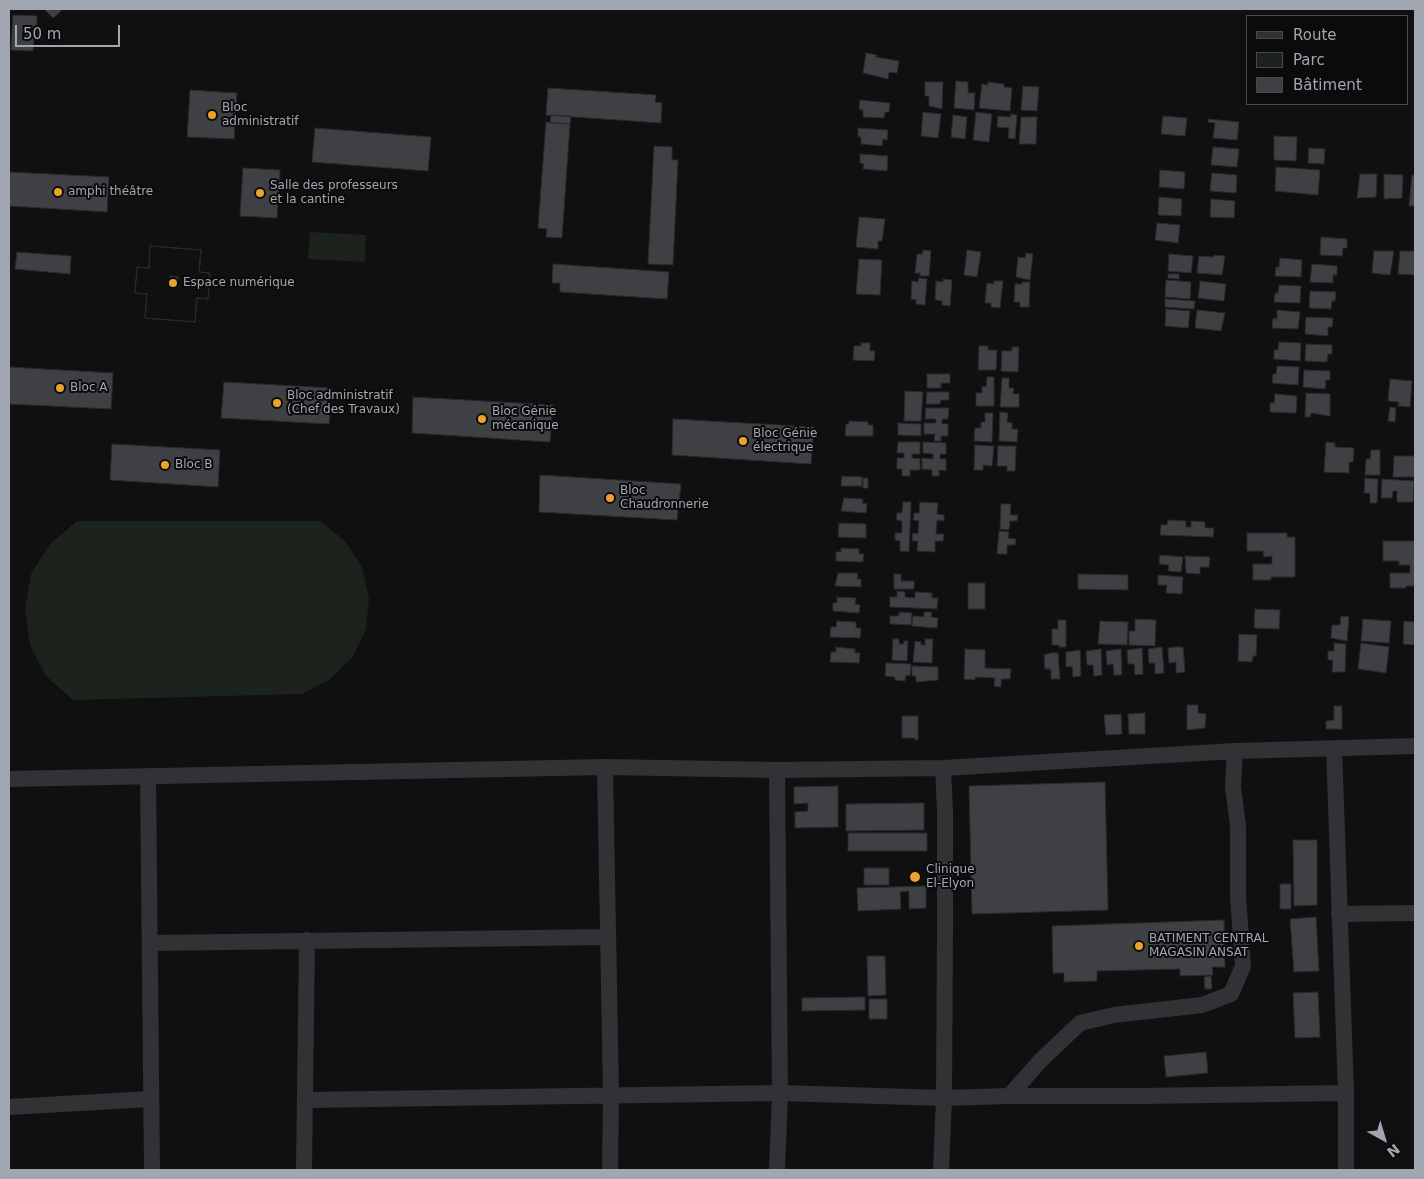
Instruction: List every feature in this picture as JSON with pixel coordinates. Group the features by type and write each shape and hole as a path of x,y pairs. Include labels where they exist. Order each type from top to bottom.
{"street":[{"path":"9,779 605,767 777,770 942,768 1235,751 1415,746"},
{"path":"1334,748 1346,1093 1346,1170"},
{"path":"1009,1096 1041,1060 1080,1023 1114,1015 1202,1005 1231,994 1243,966 1238,895 1238,826 1233,787 1235,751"},
{"path":"605,767 611,1094 610,1170"},
{"path":"941,1170 944,1098 945,821 942,768"},
{"path":"777,770 780,1093 777,1170"},
{"path":"148,776 152,1170"},
{"path":"1339,914 1415,913"},
{"path":"150,943 608,936"},
{"path":"304,1170 307,940"},
{"path":"305,1100 611,1094 780,1093 944,1098 1346,1093"},
{"path":"9,1107 151,1099"}],"green space":[{"path":"310,232 366,235 365,262 308,259"},
{"path":"77,521 320,521 345,541 362,567 369,598 366,629 352,658 329,680 301,694 73,700 46,676 30,645 25,609 31,574 50,544"}],"building":[{"path":"44,9 59,9 61,11 53,18"},
{"path":"13,15 37,16 37,28 42,28 42,39 34,39 33,51 11,50"},
{"path":"866,53 877,55 876,57 899,61 897,73 889,72 888,79 863,73"},
{"path":"956,81 968,82 968,93 975,93 974,110 954,108"},
{"path":"925,82 943,82 942,109 929,106 929,96 925,96"},
{"path":"988,82 1004,84 1004,87 1012,88 1010,111 979,108 982,84 988,85"},
{"path":"1023,86 1039,87 1037,111 1021,110"},
{"path":"548,88 656,95 655,102 662,103 661,123 546,115"},
{"name":"Bloc administratif","path":"190,90 237,93 234,139 187,137"},
{"path":"860,100 890,103 889,112 885,112 884,118 863,117 863,110 859,109"},
{"path":"923,112 941,114 938,138 921,136"},
{"path":"976,112 992,114 989,142 973,140"},
{"path":"1011,114 1017,115 1015,139 1008,138 1009,128 997,127 998,116 1010,117"},
{"path":"551,115 571,116 570,124 550,123"},
{"path":"953,115 967,117 965,139 951,137"},
{"path":"1163,116 1187,118 1185,136 1161,134"},
{"path":"1021,117 1037,117 1036,144 1019,144"},
{"path":"1208,119 1239,122 1237,140 1213,138 1215,123 1208,122"},
{"path":"546,122 570,124 562,238 546,237 547,229 538,228"},
{"path":"315,128 431,137 428,171 312,162"},
{"path":"858,128 888,130 887,140 883,139 882,146 861,144 861,137 858,137"},
{"path":"1274,136 1297,137 1296,161 1274,160"},
{"path":"654,146 672,147 672,160 678,160 673,265 648,264"},
{"path":"1213,147 1239,149 1237,167 1211,165"},
{"path":"1309,148 1325,149 1324,164 1308,163"},
{"path":"860,154 888,156 887,171 863,169 864,164 860,163"},
{"path":"1276,167 1320,170 1318,195 1275,191"},
{"name":"Salle des professeurs et la cantine","path":"243,168 280,170 277,218 240,216"},
{"path":"1160,170 1185,172 1184,189 1159,187"},
{"name":"amphi théâtre","path":"9,172 109,177 107,212 9,206"},
{"path":"1212,173 1237,175 1236,193 1210,191"},
{"path":"1360,174 1377,174 1376,197 1357,198"},
{"path":"1384,174 1403,175 1402,198 1384,199"},
{"path":"1412,175 1415,175 1415,206 1409,206"},
{"path":"1159,197 1182,199 1181,216 1158,215"},
{"path":"1211,199 1235,201 1234,218 1210,217"},
{"path":"859,217 885,219 882,241 878,241 878,249 856,247"},
{"path":"1157,223 1180,225 1178,243 1155,240"},
{"path":"1321,237 1347,239 1347,248 1343,248 1342,256 1320,255"},
{"name":"Espace numérique","path":"150,246 201,250 199,272 210,273 208,299 197,298 195,322 145,318 147,294 135,293 137,267 149,268","holes":["170,276 178,277 178,287 170,287"]},
{"name":"Espace numérique","path":"150,246 201,250 199,272 210,273 208,299 197,298 195,322 145,318 147,294 135,293 137,267 149,268"},
{"path":"923,250 931,251 929,276 920,276 920,273 915,273 917,254 922,254"},
{"path":"967,250 981,252 977,277 964,275"},
{"path":"1374,251 1394,251 1390,275 1372,273"},
{"path":"1400,251 1415,251 1415,275 1398,274"},
{"path":"17,252 71,256 70,274 15,269"},
{"path":"1026,253 1033,254 1030,280 1016,277 1018,257 1025,258"},
{"path":"1169,254 1193,256 1191,273 1168,271"},
{"path":"1214,255 1225,256 1222,275 1197,273 1199,256 1214,257"},
{"path":"1280,258 1302,260 1301,277 1275,276"},
{"path":"859,259 882,260 880,295 856,294"},
{"path":"553,264 669,272 667,299 560,292 560,283 552,283"},
{"path":"1312,264 1337,266 1337,275 1333,275 1333,283 1310,282"},
{"path":"1168,274 1179,274 1179,279 1168,278"},
{"path":"919,278 927,279 925,305 916,304 916,300 911,299 912,281 918,282"},
{"path":"943,279 952,280 950,306 942,305 942,301 935,300 936,281 943,282"},
{"path":"1166,280 1191,282 1190,299 1165,297"},
{"path":"994,281 1003,281 1000,308 991,307 991,303 985,303 987,283 994,284"},
{"path":"1200,281 1226,284 1224,301 1198,298"},
{"path":"1022,282 1030,282 1029,307 1020,307 1020,302 1014,302 1015,284 1022,284"},
{"path":"1279,285 1301,286 1300,303 1274,302 1275,293 1278,293"},
{"path":"1310,291 1336,292 1335,301 1332,301 1331,309 1309,308"},
{"path":"1165,299 1195,301 1194,309 1165,307"},
{"path":"1166,309 1190,311 1188,328 1165,326"},
{"path":"1197,310 1225,313 1221,331 1195,328"},
{"path":"1277,310 1300,312 1298,329 1272,328 1273,318 1277,319"},
{"path":"1306,317 1333,318 1332,327 1328,327 1328,336 1305,334"},
{"path":"1279,342 1301,343 1300,361 1274,359 1274,350 1278,350"},
{"path":"861,343 870,343 870,351 875,351 874,361 853,360 854,346 861,346"},
{"path":"1306,344 1332,345 1332,354 1328,354 1327,362 1305,361"},
{"path":"979,346 988,346 988,350 997,350 996,370 978,370"},
{"path":"1012,347 1019,347 1018,372 1001,371 1002,351 1012,351"},
{"path":"1277,366 1299,367 1298,385 1272,383 1273,374 1276,374"},
{"name":"Bloc A","path":"9,367 113,373 111,409 9,404"},
{"path":"1304,370 1330,371 1330,380 1326,380 1325,389 1303,387"},
{"path":"927,374 950,374 950,383 941,383 941,388 927,388"},
{"path":"987,377 994,377 994,406 976,406 976,393 982,393 982,386 986,387"},
{"path":"1002,378 1009,378 1009,388 1014,388 1013,394 1019,394 1019,407 1000,407"},
{"path":"1390,379 1412,381 1410,407 1398,406 1399,402 1388,401"},
{"name":"Bloc administratif (Chef des Travaux)","path":"224,382 332,388 329,424 221,418"},
{"path":"905,391 923,392 921,421 904,421"},
{"path":"927,392 949,392 949,400 941,400 940,404 926,404"},
{"path":"1306,393 1330,394 1330,416 1311,413 1310,417 1305,417"},
{"path":"1275,394 1297,396 1296,413 1270,412 1270,403 1274,403"},
{"name":"Bloc Génie mécanique","path":"413,397 553,405 550,442 412,433"},
{"path":"1390,407 1396,408 1395,422 1388,421"},
{"path":"926,408 949,408 948,419 942,419 942,424 948,424 948,436 941,436 941,441 934,441 935,434 924,434 924,423 936,423 936,419 925,419"},
{"path":"1000,412 1008,413 1007,422 1012,423 1012,429 1018,429 1017,442 999,441"},
{"path":"985,413 993,413 992,442 974,441 975,428 981,428 981,422 985,422"},
{"name":"Bloc Génie électrique","path":"673,419 814,427 811,464 672,455"},
{"path":"849,421 868,422 868,425 873,425 873,436 845,436 846,424 849,424"},
{"path":"898,423 921,424 921,436 898,435"},
{"path":"898,442 920,442 920,454 912,454 912,458 920,459 920,470 910,470 910,476 902,476 902,469 897,469 897,458 904,458 904,453 897,453"},
{"path":"923,442 946,443 946,454 940,454 940,459 946,459 946,471 939,470 939,476 932,476 932,470 922,469 922,458 933,459 933,454 923,453"},
{"path":"1326,442 1335,443 1335,447 1354,448 1353,462 1349,462 1349,473 1324,472"},
{"name":"Bloc B","path":"112,444 220,450 218,487 110,480"},
{"path":"975,445 994,446 992,466 983,465 983,470 974,470"},
{"path":"998,446 1016,446 1015,471 1007,471 1007,466 997,466"},
{"path":"1371,450 1380,450 1380,475 1365,475 1366,459 1370,459"},
{"path":"1394,456 1415,456 1415,477 1393,477"},
{"name":"Bloc Chaudronnerie","path":"540,475 681,484 677,520 539,512"},
{"path":"842,476 862,477 862,486 841,486"},
{"path":"863,478 868,478 868,488 863,488"},
{"path":"1365,478 1378,479 1377,503 1370,503 1370,493 1364,493"},
{"path":"1382,479 1414,481 1413,502 1397,502 1397,491 1393,491 1392,498 1381,498"},
{"path":"844,498 863,499 862,503 867,504 866,513 841,511"},
{"path":"903,502 911,502 909,552 900,551 900,541 895,540 895,533 902,533 902,521 896,520 897,513 902,513"},
{"path":"920,502 938,503 937,514 944,515 944,521 937,520 936,534 944,534 943,541 935,541 935,552 917,551 918,541 912,541 913,533 918,534 919,521 913,520 914,513 919,513"},
{"path":"1001,504 1011,504 1010,515 1018,515 1017,521 1010,521 1009,530 1000,529"},
{"path":"1168,520 1186,521 1186,527 1191,527 1191,521 1205,522 1205,528 1214,528 1213,537 1160,535 1161,525 1167,525"},
{"path":"839,523 866,524 866,538 838,537"},
{"path":"999,531 1009,532 1008,538 1016,539 1015,545 1007,545 1007,554 997,554"},
{"path":"1247,533 1287,533 1287,537 1295,537 1295,577 1271,577 1271,580 1253,580 1253,564 1272,564 1272,556 1264,557 1263,551 1247,551"},
{"path":"1383,541 1415,541 1415,586 1390,588 1390,573 1410,573 1410,565 1399,565 1399,561 1383,561"},
{"path":"841,548 859,549 859,554 864,554 863,562 836,561 836,552 841,552"},
{"path":"1160,555 1183,557 1181,572 1168,571 1169,565 1159,564"},
{"path":"1185,556 1210,557 1209,567 1200,567 1200,574 1186,573"},
{"path":"838,573 858,573 857,579 861,579 861,587 835,586"},
{"path":"894,574 901,574 901,581 914,581 914,589 894,589"},
{"path":"1078,574 1128,575 1128,590 1078,589"},
{"path":"1158,575 1183,577 1182,594 1166,593 1167,585 1158,585"},
{"path":"968,583 985,583 985,609 968,609"},
{"path":"897,591 905,592 905,597 915,598 915,592 932,593 932,598 938,598 937,609 890,607 890,597 897,597"},
{"path":"837,597 856,598 855,604 860,605 859,613 833,611 833,603 837,603"},
{"path":"1255,609 1280,610 1279,629 1254,628"},
{"path":"899,612 912,613 911,625 890,624 890,616 899,616"},
{"path":"924,612 932,612 931,617 938,618 937,628 912,626 913,616 924,617"},
{"path":"1341,616 1349,617 1347,641 1331,638 1332,625 1340,625"},
{"path":"1135,619 1156,620 1155,646 1129,645 1129,631 1135,631"},
{"path":"1363,619 1391,621 1389,643 1361,641"},
{"path":"1058,620 1066,620 1066,647 1052,645 1052,629 1058,629"},
{"path":"837,621 856,622 856,628 861,628 860,638 830,637 831,627 836,627"},
{"path":"1100,621 1128,622 1127,645 1098,644"},
{"path":"1404,621 1415,622 1415,645 1403,644"},
{"path":"1239,634 1257,635 1256,656 1253,656 1252,662 1238,661"},
{"path":"893,639 899,639 899,644 904,644 904,641 908,641 907,661 892,660"},
{"path":"925,639 933,639 932,663 913,662 915,641 925,645"},
{"path":"1334,643 1346,644 1345,672 1332,672 1333,660 1328,660 1328,651 1334,651"},
{"path":"1361,643 1389,647 1386,673 1358,669"},
{"path":"836,647 855,649 855,653 860,653 859,663 830,662 831,652 836,652"},
{"path":"1162,647 1164,673 1155,674 1155,663 1149,663 1148,649"},
{"path":"1183,647 1185,672 1176,673 1176,662 1169,663 1168,648"},
{"path":"1142,648 1143,674 1135,675 1134,664 1128,664 1127,650"},
{"path":"965,649 985,650 985,668 1011,669 1010,679 1001,679 1001,687 994,686 995,678 975,677 975,680 964,679"},
{"path":"1101,649 1102,675 1094,676 1093,665 1087,665 1086,651"},
{"path":"1121,649 1122,675 1114,675 1113,664 1107,665 1106,651"},
{"path":"1080,650 1081,676 1073,677 1072,666 1066,667 1066,652"},
{"path":"1058,653 1060,679 1051,679 1051,669 1045,669 1044,655"},
{"path":"886,663 911,664 910,676 906,675 905,681 885,676"},
{"path":"912,666 938,667 938,680 916,682 916,676 912,676"},
{"path":"1187,705 1198,705 1198,713 1206,714 1205,728 1187,730"},
{"path":"1334,706 1342,706 1342,729 1326,729 1326,721 1334,720"},
{"path":"1145,713 1145,734 1129,734 1128,714"},
{"path":"1121,714 1122,734 1106,735 1104,715"},
{"path":"902,716 918,716 918,740 915,740 915,738 902,738"},
{"path":"1105,782 1108,910 972,914 969,786"},
{"path":"838,786 838,827 795,828 795,812 808,811 808,803 794,804 794,787"},
{"path":"924,803 924,830 846,831 846,804"},
{"path":"848,833 927,833 927,851 848,851"},
{"path":"1293,840 1317,840 1317,905 1294,906"},
{"path":"864,868 889,868 889,885 864,885"},
{"path":"1280,884 1291,884 1291,909 1280,909"},
{"path":"926,886 926,908 909,909 909,891 900,892 901,909 858,911 857,888"},
{"path":"1316,917 1319,971 1294,972 1290,919"},
{"name":"BATIMENT CENTRAL MAGASIN ANSAT","path":"1224,920 1225,967 1212,967 1213,975 1180,976 1180,969 1097,971 1097,981 1064,982 1064,973 1053,973 1052,926"},
{"path":"867,956 885,956 886,995 868,996"},
{"path":"1211,976 1212,989 1205,989 1204,977"},
{"path":"1318,992 1320,1037 1295,1038 1293,993"},
{"path":"865,997 865,1010 802,1011 802,998"},
{"path":"869,999 887,999 887,1019 869,1019"},
{"path":"1206,1052 1208,1073 1166,1077 1164,1056"}],"place":[{"name":"Bloc administratif","path":"212,115"},
{"name":"amphi théâtre","path":"58,192"},
{"name":"Salle des professeurs et la cantine","path":"260,193"},
{"name":"Espace numérique","path":"173,283"},
{"name":"Bloc A","path":"60,388"},
{"name":"Bloc administratif (Chef des Travaux)","path":"277,403"},
{"name":"Bloc Génie mécanique","path":"482,419"},
{"name":"Bloc Génie électrique","path":"743,441"},
{"name":"Bloc B","path":"165,465"},
{"name":"Bloc Chaudronnerie","path":"610,498"},
{"name":"Clinique El-Elyon","path":"915,877"},
{"name":"BATIMENT CENTRAL MAGASIN ANSAT","path":"1139,946"}]}
